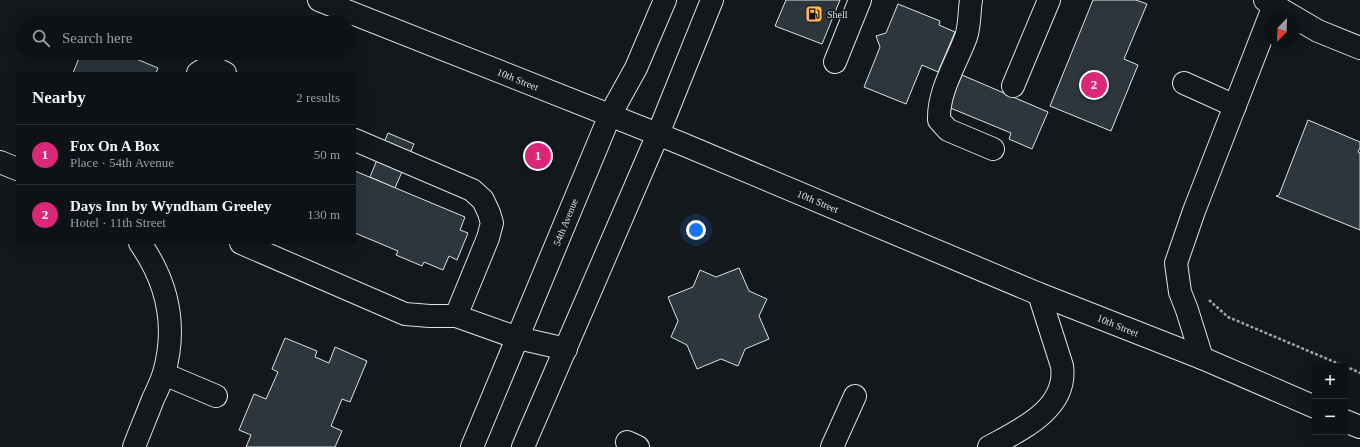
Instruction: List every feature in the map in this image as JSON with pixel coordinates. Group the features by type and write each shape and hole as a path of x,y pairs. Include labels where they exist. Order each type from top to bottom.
{"street":[{"name":"10th Street","path":"319,0 610,114 1039,294 1202,358 1312,407"},
{"name":"54th Avenue","path":"472,447 610,114 636,68 665,0"},
{"path":"523,447 658,134 712,0"},
{"path":"835,62 860,0"},
{"path":"971,0 969,24 966,37 941,98 938,110 938,120 948,130 993,149"},
{"path":"1013,86 1049,0"},
{"path":"1202,358 1180,292 1176,263 1272,2 1318,31 1360,48"},
{"path":"200,72 206,68 223,72"},
{"path":"1184,83 1235,106"},
{"path":"356,140 472,190 483,200 489,212 492,223 488,238 456,316"},
{"path":"0,162 16,169"},
{"path":"134,447 164,374 170,343 169,311 160,280 150,257 141,244"},
{"path":"243,244 405,314 456,316 518,338 566,349"},
{"path":"989,447 1025,427 1049,408 1061,388 1063,374 1062,366 1039,294"},
{"path":"164,374 216,396"},
{"path":"832,447 855,396"},
{"path":"1348,421 1360,427"}],"path":[{"path":"1180,292 1202,295 1228,317 1338,363"},
{"path":"1348,367 1360,372"}],"building":[{"path":"786,0 840,0 822,44 775,26"},
{"path":"1093,0 1136,0 1147,4 1124,59 1138,65 1111,131 1050,106"},
{"path":"898,4 940,21 939,25 955,32 938,72 922,65 906,104 864,87 880,47 876,36 886,33"},
{"path":"78,60 139,60 158,68 156,72 73,72"},
{"path":"962,75 1048,112 1032,149 1009,139 1011,133 948,107"},
{"path":"1308,120 1360,142 1358,152 1360,153 1360,230 1276,196 1279,195"},
{"path":"388,133 414,144 395,188 370,177"},
{"path":"356,171 465,217 460,230 468,233 457,260 449,256 443,270 424,262 422,266 396,255 398,251 356,233"},
{"path":"739,268 749,291 767,299 759,316 769,339 745,349 738,366 721,359 697,369 687,345 671,337 678,321 668,297 693,287 700,270 716,277"},
{"path":"285,338 317,351 315,357 329,363 335,347 367,361 350,402 342,399 331,426 342,431 335,447 246,447 251,435 239,430 254,394 266,399 278,372 272,369"}],"place":[{"name":"Shell","path":"814,14"},
{"name":"Days Inn by Wyndham Greeley","path":"1094,85"},
{"name":"Fox On A Box","path":"538,156"}]}
